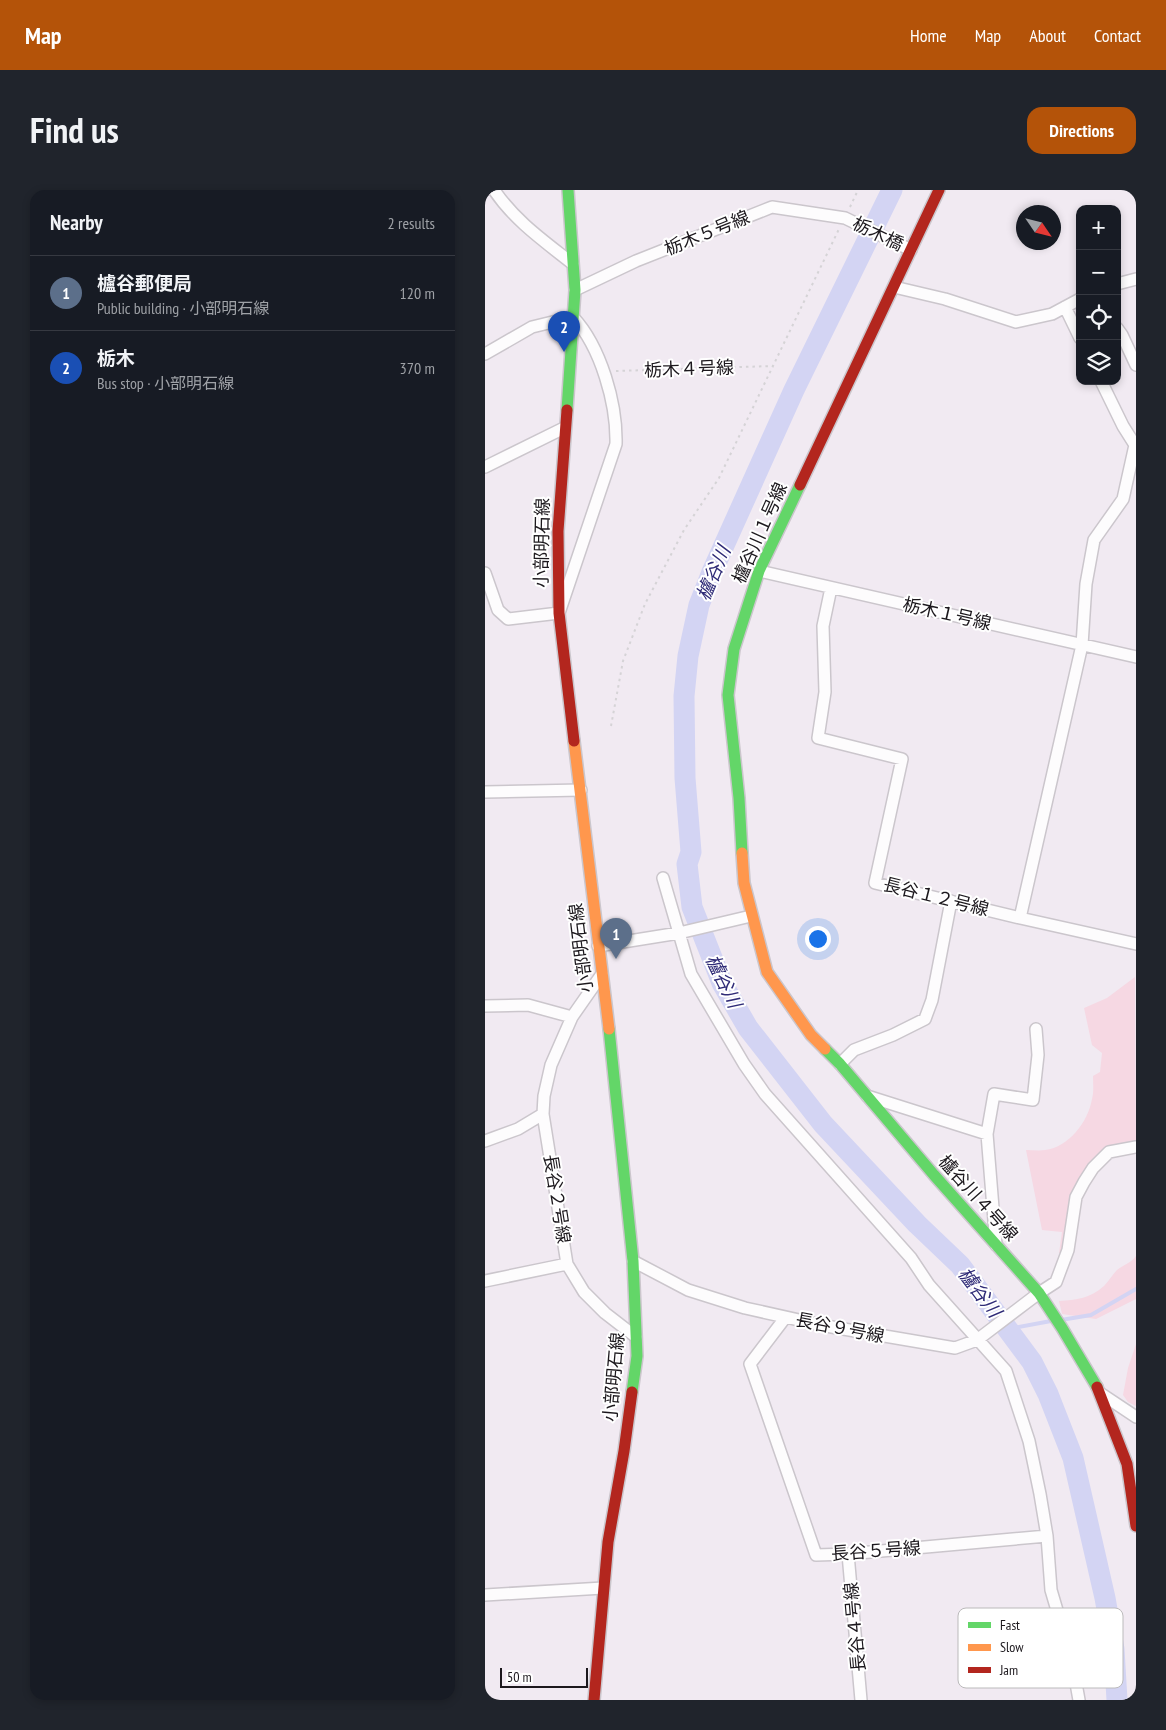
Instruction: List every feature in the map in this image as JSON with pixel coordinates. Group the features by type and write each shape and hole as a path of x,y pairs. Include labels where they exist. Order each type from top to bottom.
{"main road":[{"name":"小部明石線","path":"568,190 575,290 564,428 559,531 559,612 599,946 633,1262 637,1356 625,1450 608,1542 594,1700"},
{"name":"櫨谷川１号線","path":"751,916 743,883 739,798 728,696 734,649 759,571 939,190"},
{"name":"櫨谷川４号線","path":"751,916 767,972 811,1035 840,1064 933,1176 1039,1293 1062,1328 1101,1393 1127,1464 1136,1526"}],"street":[{"path":"494,190 506,207 536,235 573,264"},
{"name":"栃木５号線","path":"575,290 636,261 772,207 845,218"},
{"name":"栃木橋","path":"845,218 911,250"},
{"path":"1121,283 1136,279"},
{"path":"894,287 945,299 1016,322 1052,314 1076,301"},
{"path":"1065,306 1076,329"},
{"path":"485,354 532,327 573,317 585,330 605,372 616,431 616,444 559,612 508,619 498,610 485,573"},
{"path":"1121,334 1136,365"},
{"path":"1019,918 1082,645 1086,584 1094,540 1123,499 1135,444 1123,426 1103,385"},
{"path":"485,467 564,428"},
{"name":"栃木１号線","path":"759,571 1136,657"},
{"name":"長谷１２号線","path":"831,588 823,626 825,692 818,738 902,759 875,883 1136,944"},
{"path":"485,792 581,790"},
{"path":"663,878 691,974 744,1064 765,1094 911,1258 929,1285 1006,1371 1029,1441 1047,1536 1051,1590 1056,1608"},
{"path":"840,1064 853,1050 893,1036 925,1019 933,1000 951,900"},
{"path":"599,946 679,933 751,916"},
{"name":"長谷２号線","path":"485,1280 567,1264 543,1114 544,1096 551,1065 572,1017 602,974"},
{"path":"485,1006 528,1005 572,1017"},
{"path":"996,1245 987,1134 994,1094 1033,1100 1039,1055 1036,1029"},
{"path":"867,1096 987,1134"},
{"path":"485,1141 518,1129 543,1114"},
{"name":"長谷９号線","path":"633,1262 688,1290 745,1308 785,1318 955,1348 977,1340 1056,1282 1067,1250 1076,1197 1093,1168 1109,1152 1136,1148"},
{"path":"567,1264 584,1292 636,1337"},
{"name":"長谷５号線","path":"785,1318 750,1364 816,1555 848,1554 1047,1536"},
{"path":"1101,1393 1136,1417"},
{"name":"長谷４号線","path":"848,1554 861,1700"},
{"path":"485,1595 603,1588"}],"path":[{"path":"611,726 623,661 645,604 684,530 719,478 858,190"},
{"name":"栃木４号線","path":"605,372 773,366"}],"shaded area":[{"path":"1135,977 1136,1144 1113,1148 1089,1163 1070,1200 1069,1226 1064,1252 1059,1253 1062,1232 1042,1230 1026,1150 1054,1148 1069,1139 1082,1124 1090,1108 1093,1076 1100,1072 1102,1053 1092,1045 1084,1008 1107,998"},
{"path":"1136,1256 1136,1299 1096,1319 1062,1314 1059,1301 1089,1296 1104,1286 1117,1270"},
{"path":"1136,1344 1136,1406 1128,1402 1123,1395 1128,1368"}],"waterway":[{"name":"櫨谷川","path":"892,190 794,390 699,605 688,656 684,696 685,778 691,852 687,864 692,907 722,983 748,1028 823,1124 917,1224 960,1265 1032,1362 1048,1394 1073,1458 1107,1608"},
{"path":"1061,1320 1091,1315 1136,1289"},
{"path":"1008,1329 1051,1321"},
{"name":"櫨谷川","path":"1116,1688 1117,1700"}],"traffic: fast":[{"path":"567,410 575,290 568,190"},
{"path":"742,853 739,798 728,695 734,649 759,571 800,485"},
{"path":"609,1029 633,1261 637,1356 632,1392"},
{"path":"825,1049 1039,1293 1097,1387"}],"traffic: slow":[{"path":"574,741 609,1029"},
{"path":"742,853 744,883 767,972 811,1035 825,1049"}],"traffic: jam":[{"path":"800,485 939,190"},
{"path":"567,410 558,531 559,613 574,741"},
{"path":"1097,1387 1127,1464 1136,1526"},
{"path":"594,1700 608,1542 632,1392"}],"place":[{"name":"栃木","path":"564,352"},
{"name":"櫨谷郵便局","path":"616,959"}]}
